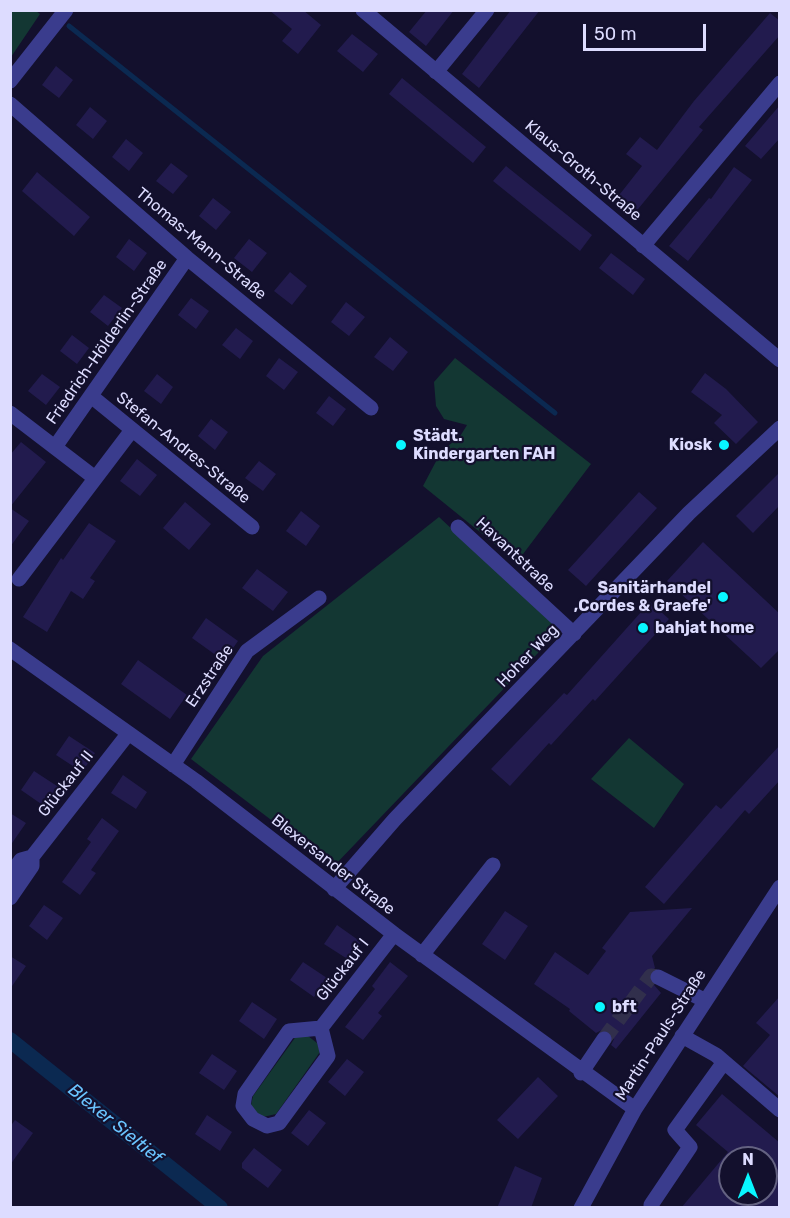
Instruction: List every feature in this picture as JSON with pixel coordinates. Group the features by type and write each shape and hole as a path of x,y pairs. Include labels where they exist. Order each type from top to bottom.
{"street":[{"path":"10,81 66,10"},
{"name":"Klaus-Groth-Straße","path":"363,10 780,360"},
{"path":"436,72 487,10"},
{"path":"644,246 780,83"},
{"name":"Thomas-Mann-Straße","path":"10,104 188,258 371,408"},
{"name":"Friedrich-Hölderlin-Straße","path":"55,447 188,258"},
{"name":"Stefan-Andres-Straße","path":"91,396 252,527"},
{"path":"10,413 95,478"},
{"path":"19,579 132,430"},
{"name":"Hoher Weg","path":"334,889 395,819 689,513 778,433"},
{"name":"Havantstraße","path":"458,527 574,634"},
{"name":"Erzstraße","path":"173,765 247,651 319,598"},
{"name":"Blexersander Straße","path":"10,649 173,765 422,955 635,1109"},
{"name":"Glückauf II","path":"10,875 21,860 32,857 128,734"},
{"name":"Glückauf II","path":"10,898 32,866 32,857"},
{"path":"422,955 493,865"},
{"name":"Martin-Pauls-Straße","path":"582,1208 635,1109 780,886"},
{"name":"Glückauf I","path":"321,1028 328,1056 279,1123 267,1126 252,1119 243,1106 244,1094 289,1031 321,1028 394,934"},
{"path":"658,977 704,1000"},
{"path":"682,1036 724,1062 780,1110"},
{"path":"581,1072 604,1039"},
{"path":"651,1205 690,1147 675,1130 724,1062"}],"green space":[{"path":"11,10 36,11 40,14 11,57"},
{"path":"455,358 591,464 517,562 423,486 442,450 459,438 467,425 444,419 436,406 434,382"},
{"path":"439,517 560,630 333,867 191,759 263,656"},
{"path":"629,738 684,784 654,828 591,779"},
{"path":"297,1035 308,1036 317,1043 320,1052 276,1114 263,1117 256,1114 251,1105 253,1096"}],"building":[{"path":"269,10 303,10 321,25 298,54 282,41 292,29"},
{"path":"427,10 454,10 426,46 409,32"},
{"path":"511,10 540,10 479,88 462,74"},
{"path":"770,13 780,21 780,35 699,127 703,130 634,214 616,199 642,166 626,154 640,137 657,150 694,101"},
{"path":"352,34 378,54 363,72 337,51"},
{"path":"56,66 73,80 59,98 42,85"},
{"path":"402,78 486,147 473,163 389,94"},
{"path":"780,105 780,138 761,159 745,146"},
{"path":"90,107 107,121 93,139 76,125"},
{"path":"126,139 143,153 129,171 112,157"},
{"path":"171,163 188,176 173,194 156,181"},
{"path":"506,166 592,235 580,251 493,181"},
{"path":"734,167 752,180 688,261 669,246 709,198 711,199"},
{"path":"37,172 90,217 74,236 22,191"},
{"path":"213,198 231,212 216,230 199,216"},
{"path":"129,239 147,253 134,271 116,257"},
{"path":"249,239 267,253 252,272 234,258"},
{"path":"611,253 645,279 633,295 599,268"},
{"path":"290,272 307,286 292,305 274,291"},
{"path":"104,295 122,308 108,326 90,312"},
{"path":"191,298 209,311 196,329 178,315"},
{"path":"346,302 365,317 349,336 331,322"},
{"path":"236,328 253,341 240,359 222,345"},
{"path":"72,335 89,348 77,364 60,351"},
{"path":"390,337 408,352 393,371 374,357"},
{"path":"279,358 298,372 284,390 266,376"},
{"path":"705,373 726,389 758,422 736,444 714,423 722,415 691,392"},
{"path":"42,374 60,387 46,405 28,391"},
{"path":"157,374 173,387 161,404 144,391"},
{"path":"329,396 346,409 333,426 316,413"},
{"path":"211,419 228,432 215,450 198,436"},
{"path":"21,442 46,462 10,507 10,455"},
{"path":"137,459 157,475 140,496 120,481"},
{"path":"259,461 276,474 263,491 245,478"},
{"path":"780,472 780,505 753,533 736,516"},
{"path":"639,492 657,508 586,586 568,570"},
{"path":"185,502 211,524 189,550 163,528"},
{"path":"10,508 29,521 10,547"},
{"path":"301,511 320,526 306,546 286,531"},
{"path":"89,523 116,541 90,578 95,581 83,599 71,591 47,632 23,617 61,558 63,560"},
{"name":"Sanitärhandel ,Cordes & Graefe'","path":"703,542 780,614 780,649 761,668 667,581"},
{"path":"257,569 288,592 273,611 242,588"},
{"path":"650,602 669,619 595,701 593,699 551,745 549,743 510,786 491,769 564,693 567,695"},
{"path":"206,618 238,641 224,661 192,638"},
{"path":"138,660 187,695 170,719 121,684"},
{"path":"69,736 95,753 82,772 56,755"},
{"path":"780,745 780,780 749,814 745,810 664,904 645,887 716,805 721,809"},
{"path":"34,771 60,788 47,808 21,790"},
{"path":"123,775 147,792 136,809 111,793"},
{"path":"10,813 26,823 10,846"},
{"path":"102,818 119,831 91,870 96,873 80,895 62,882 91,842 87,839"},
{"path":"44,905 63,918 47,940 29,926"},
{"path":"692,908 652,956 655,968 650,972 648,978 661,993 616,1049 611,1045 614,1039 610,1031 604,1029 596,1033 569,1011 570,1009 534,984 555,952 588,975 606,951 602,948 630,912"},
{"path":"505,911 528,926 505,960 482,944"},
{"path":"337,925 361,942 349,960 324,944"},
{"path":"10,956 26,966 10,989"},
{"path":"303,962 327,978 314,997 290,980"},
{"path":"390,962 408,976 378,1013 382,1016 363,1040 345,1027 375,989 372,986"},
{"path":"780,996 780,1097 743,1066 770,1035 756,1023"},
{"path":"252,1002 277,1019 264,1039 239,1021"},
{"path":"212,1054 237,1071 224,1090 199,1073"},
{"path":"347,1059 364,1072 345,1096 328,1082"},
{"path":"538,1077 558,1096 518,1139 497,1120"},
{"path":"722,1094 780,1143 780,1208 681,1208 718,1164 718,1206 778,1206 778,1146 721,1146 696,1125"},
{"path":"309,1110 326,1123 308,1146 291,1133"},
{"path":"207,1115 232,1132 220,1151 195,1134"},
{"path":"15,1120 33,1133 10,1165 10,1127"},
{"path":"254,1148 282,1170 268,1188 242,1168 242,1163"},
{"path":"515,1166 542,1178 531,1208 497,1208"}],"waterway":[{"path":"69,26 555,413"},
{"name":"Blexer Sieltief","path":"10,1040 220,1208"}],"tunnel":[{"path":"604,1039 651,976 658,977"}],"place":[{"name":"Städt. Kindergarten FAH","path":"401,445"},
{"name":"Kiosk","path":"724,445"},
{"name":"Sanitärhandel ,Cordes & Graefe'","path":"723,597"},
{"name":"bahjat home","path":"643,628"},
{"name":"bft","path":"600,1007"}]}
